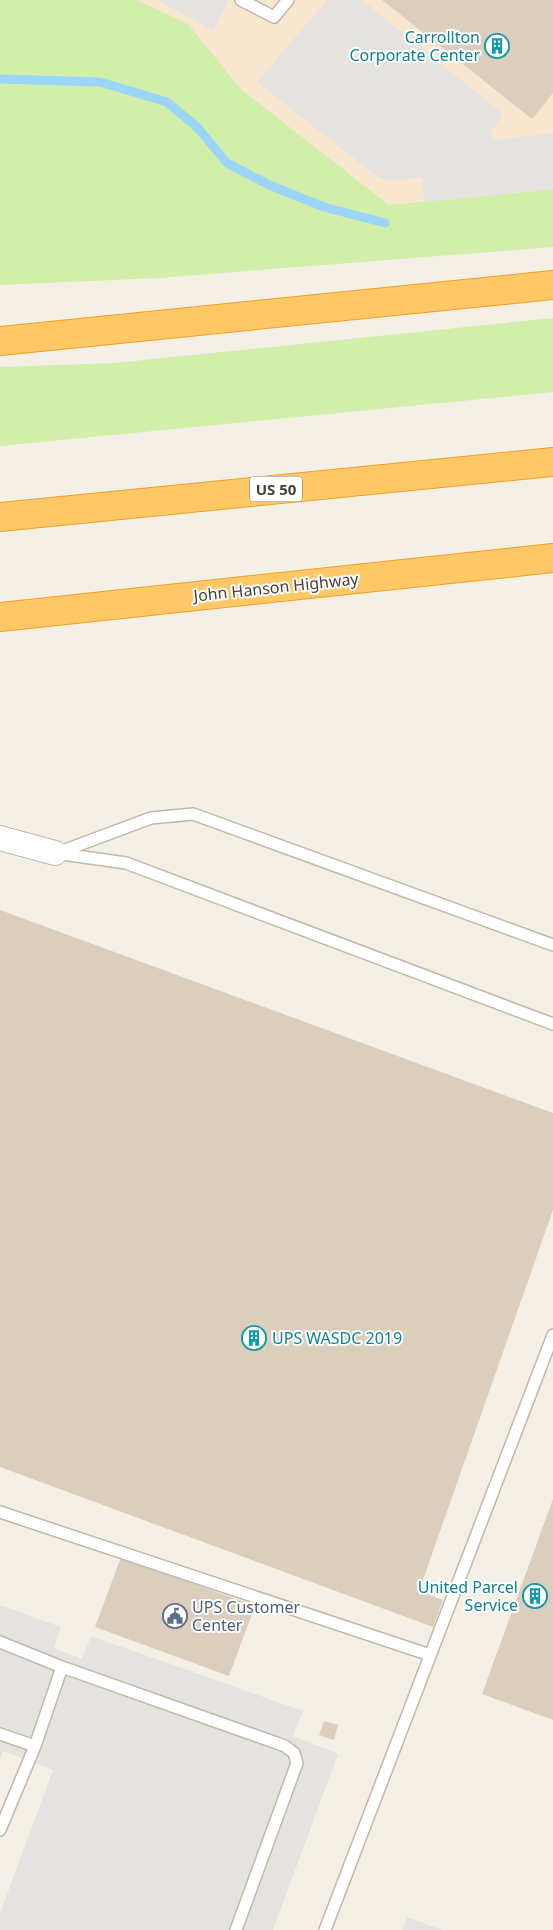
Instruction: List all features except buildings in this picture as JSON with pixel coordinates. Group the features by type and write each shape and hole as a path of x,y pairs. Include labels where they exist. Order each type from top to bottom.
{"highway":[{"path":"0,340 553,285"},
{"name":"US 50","path":"0,517 553,462"},
{"name":"John Hanson Highway","path":"0,617 553,558"},
{"path":"365,578 553,570"}],"street":[{"path":"0,838 55,853"}],"lane":[{"path":"241,0 274,17 288,0"},
{"path":"55,853 151,818 193,814 553,945"},
{"path":"55,853 126,863 553,1024"},
{"path":"325,1930 553,1335"},
{"path":"0,1512 430,1655"},
{"path":"0,1642 62,1667 285,1746 294,1753 297,1763 236,1930"},
{"path":"0,1830 35,1746 62,1667"},
{"path":"0,1734 35,1746"}],"shaded area":[{"path":"137,0 553,0 553,189 389,205 241,89 188,24"},
{"path":"158,0 229,0 213,31"},
{"path":"327,0 362,0 503,114 490,133 495,140 553,133 553,189 424,202 422,177 391,181 379,178 257,82"},
{"path":"0,1605 61,1627 54,1648 82,1659 91,1636 303,1711 293,1736 338,1754 273,1930 0,1930 0,1913 53,1770 3,1751 0,1760"},
{"path":"407,1917 442,1930 403,1930"}],"green space":[{"path":"0,0 137,0 188,24 241,89 389,205 553,189 553,247 159,278 0,285"},
{"path":"553,318 553,392 0,446 0,367 114,363"}],"waterway":[{"path":"0,79 100,82 167,102 198,128 227,163 269,185 324,207 385,223"}],"place":[{"name":"Carrollton Corporate Center","path":"497,46"},
{"name":"UPS WASDC 2019","path":"254,1338"},
{"name":"United Parcel Service","path":"535,1596"},
{"name":"UPS Customer Center","path":"175,1616"}]}
